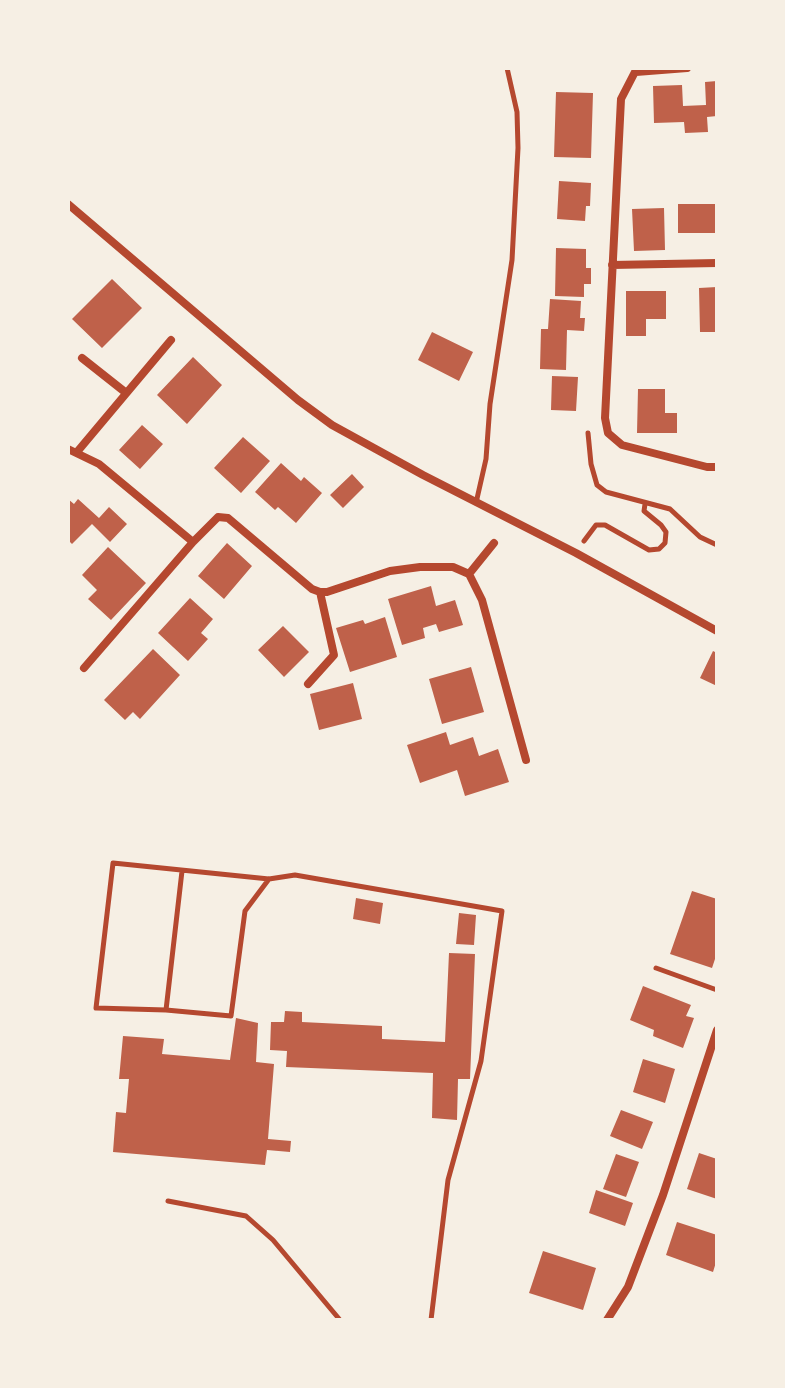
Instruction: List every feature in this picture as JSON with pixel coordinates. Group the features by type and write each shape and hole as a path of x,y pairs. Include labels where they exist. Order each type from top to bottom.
{"street":[{"path":"687,68 636,70 621,99 605,418 608,433 622,445 717,467"},
{"path":"68,204 309,408 347,435 576,553 717,631"},
{"path":"612,265 717,263"},
{"path":"171,340 73,450 99,464 193,542"},
{"path":"82,358 125,392"},
{"path":"84,668 193,542 218,517 228,518 312,589 320,592 390,571 420,567 453,567 469,574 482,600 526,760"},
{"path":"469,574 494,543"},
{"path":"308,684 334,655 320,592"},
{"path":"607,1320 628,1287 663,1195 714,1050 717,1030"}],"lane":[{"path":"476,503 486,459 490,404 512,260 518,148 517,112 507,68"},
{"path":"269,879 245,911 231,1016 96,1008 113,863 269,879 295,875 502,911 481,1061 448,1180 431,1320"},
{"path":"166,1010 182,871"},
{"path":"656,968 717,990"},
{"path":"168,1201 246,1216 273,1240 340,1320"}],"path":[{"path":"605,418 587,428 597,485 606,492 670,509 700,537 717,545"},
{"path":"576,553 596,525 605,525 649,550 659,549 665,543 666,532 644,511 645,504"}],"building":[{"path":"717,81 717,116 707,117 708,132 685,133 684,122 654,123 653,86 682,85 683,106 706,105 705,82"},
{"path":"556,92 593,93 591,158 554,157"},
{"path":"559,181 591,183 590,206 586,206 585,221 557,219"},
{"path":"678,204 716,204 715,233 678,233"},
{"path":"664,208 665,250 634,251 632,209"},
{"path":"556,248 586,249 586,268 591,268 591,284 584,284 584,297 555,296"},
{"path":"112,279 142,308 102,348 72,319"},
{"path":"717,287 717,332 700,332 699,288"},
{"path":"626,291 666,291 666,319 646,319 646,336 626,336"},
{"path":"550,299 581,301 580,318 585,318 584,331 567,330 566,370 540,369 541,329 548,329"},
{"path":"432,332 473,352 459,381 418,360"},
{"path":"193,357 222,385 187,424 157,395"},
{"path":"552,376 578,377 576,411 551,410"},
{"path":"638,389 665,389 665,413 677,413 677,433 637,433"},
{"path":"142,425 163,444 140,469 119,450"},
{"path":"243,437 270,461 241,493 214,468"},
{"path":"281,463 301,481 304,477 322,493 296,523 255,492"},
{"path":"352,474 364,487 343,508 330,495"},
{"path":"68,499 74,504 78,499 99,518 109,507 127,524 110,542 92,524 72,544 68,540"},
{"path":"227,543 252,566 224,599 198,576"},
{"path":"108,547 146,583 111,620 88,599 97,590 82,575"},
{"path":"431,586 436,606 455,600 463,625 439,632 436,624 423,628 425,638 402,645 388,599"},
{"path":"190,598 213,619 201,633 208,639 188,661 158,633"},
{"path":"385,617 397,657 350,672 336,628 363,620 365,624"},
{"path":"283,626 309,652 284,677 258,650"},
{"path":"153,649 180,675 140,719 133,712 125,720 104,700"},
{"path":"713,651 717,653 717,686 700,678"},
{"path":"471,667 484,712 442,724 429,679"},
{"path":"353,683 362,719 319,730 310,694"},
{"path":"446,732 450,745 473,737 479,756 498,749 509,782 465,796 457,770 420,783 407,745"},
{"path":"692,891 717,899 717,953 712,968 670,954"},
{"path":"356,898 383,903 380,924 353,919"},
{"path":"459,913 476,915 474,945 456,944"},
{"path":"449,953 475,954 470,1079 458,1079 457,1120 432,1118 433,1073 286,1067 287,1051 270,1050 271,1022 284,1022 285,1011 302,1012 302,1022 382,1026 382,1039 445,1042"},
{"path":"643,986 691,1005 686,1016 694,1018 683,1048 653,1036 654,1030 630,1020"},
{"path":"236,1018 258,1023 256,1062 274,1064 268,1139 291,1141 290,1152 267,1150 265,1165 113,1152 116,1112 126,1113 129,1079 119,1079 123,1036 164,1039 162,1054 230,1060"},
{"path":"643,1059 675,1069 665,1103 633,1092"},
{"path":"621,1110 653,1122 642,1149 610,1136"},
{"path":"699,1153 717,1159 717,1199 687,1189"},
{"path":"616,1154 639,1162 626,1197 603,1189"},
{"path":"596,1190 633,1203 625,1226 589,1213"},
{"path":"677,1222 717,1235 717,1259 713,1272 666,1255"},
{"path":"543,1251 596,1268 583,1310 529,1293"}]}
